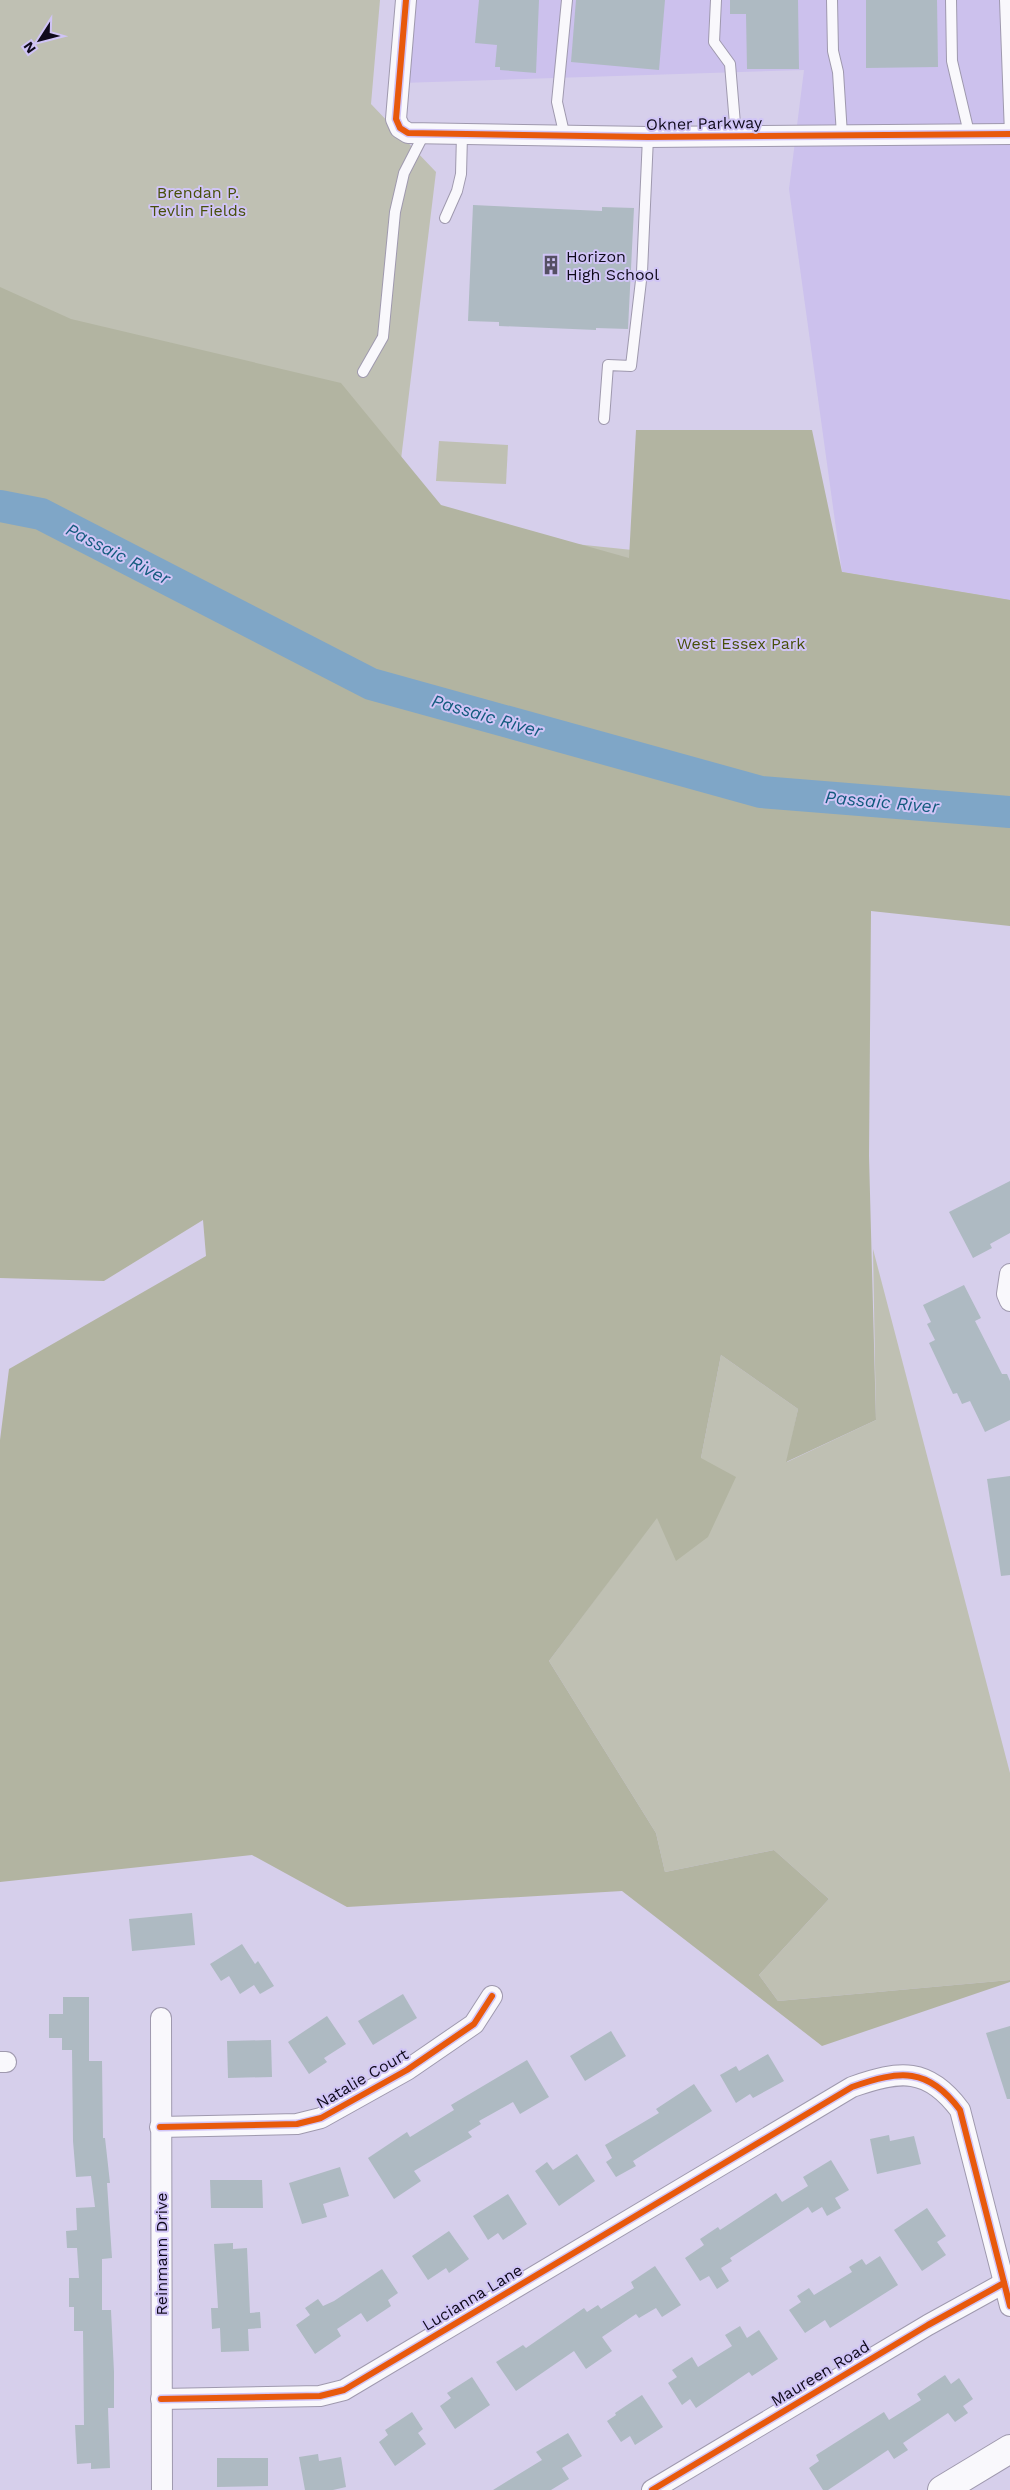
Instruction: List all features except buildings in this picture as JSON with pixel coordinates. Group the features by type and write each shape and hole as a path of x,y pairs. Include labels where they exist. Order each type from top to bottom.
{"street":[{"name":"Okner Parkway","path":"406,0 396,119 400,128 408,133 648,137 1010,134"},
{"path":"1010,1274 1007,1294 1010,1301"},
{"name":"Natalie Court","path":"160,2128 297,2124 321,2118 407,2070 474,2024 492,1996"},
{"name":"Reinmann Drive","path":"161,2018 162,2490"},
{"name":"Lucianna Lane","path":"162,2399 320,2396 344,2390 852,2087 876,2078 901,2075 916,2076 937,2084 947,2092 960,2110 1010,2306"},
{"name":"Maureen Road","path":"652,2490 928,2325 1004,2282"},
{"path":"942,2490 1010,2449"}],"lane":[{"path":"565,136 557,102 567,0"},
{"path":"716,0 714,42 730,64 736,136"},
{"path":"832,0 833,51 838,72 842,135"},
{"path":"951,0 952,61 969,133"},
{"path":"1005,0 1010,134"},
{"path":"363,372 383,337 395,212 404,173 424,134"},
{"path":"444,218 458,191 461,174 462,135"},
{"path":"604,419 608,365 631,366 642,272 648,137"}],"shaded area":[{"path":"408,0 1010,0 1010,600 842,572 789,189 804,70 401,83"}],"green space":[{"name":"Brendan P. Tevlin Fields","path":"0,0 380,0 371,104 436,172 393,525 842,572 1010,600 1010,743 0,450"},
{"name":"West Essex Park","path":"0,287 71,319 341,383 441,505 629,558 636,430 812,430 842,572 1010,600 1010,926 871,911 869,1156 876,1420 786,1462 798,1409 721,1355 701,1458 736,1477 708,1537 676,1561 657,1518 549,1661 656,1833 665,1872 774,1850 829,1899 759,1975 778,2001 1010,1980 1010,1982 822,2046 622,1891 347,1907 252,1855 0,1882 0,1440 9,1369 206,1256 203,1220 104,1281 0,1278"},
{"path":"439,441 508,445 506,484 436,481"},
{"path":"873,1249 1010,1773 1010,1980 778,2001 759,1975 829,1899 774,1850 665,1872 656,1833 549,1661 701,1458 721,1355 798,1409 787,1462 876,1420"}],"waterway":[{"name":"Passaic River","path":"0,506 41,514 371,684 761,792 1010,812"}],"cycle path":[{"path":"406,0 396,119 400,128 408,133 648,137 1010,134"},
{"path":"160,2127 297,2124 321,2118 407,2070 474,2024 492,1996"},
{"path":"161,2399 320,2396 344,2390 852,2087 869,2081 899,2075 924,2079 948,2096 960,2110 1010,2306"},
{"path":"652,2490 928,2325 1004,2283"}],"place":[{"name":"Horizon High School","path":"551,265"}]}
